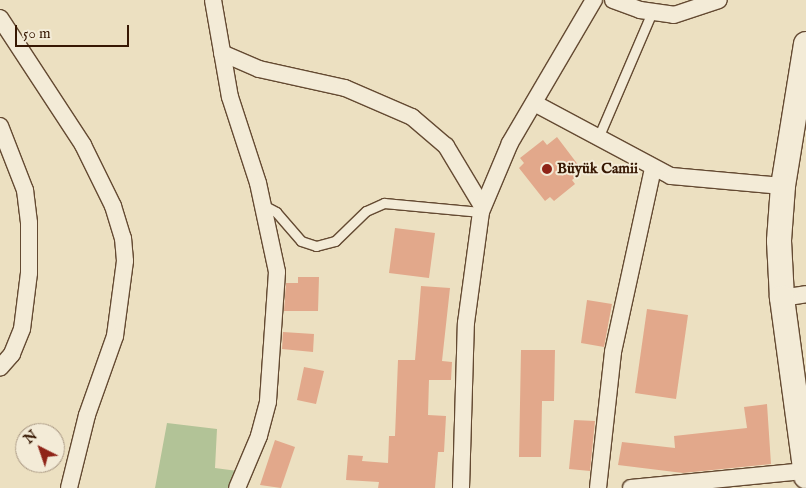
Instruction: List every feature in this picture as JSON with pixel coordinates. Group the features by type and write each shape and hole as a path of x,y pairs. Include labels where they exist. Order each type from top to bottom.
{"street":[{"path":"213,0 230,97 264,205 277,272 270,390 259,436 242,485"},
{"path":"460,488 466,323 482,209 498,167 594,0"},
{"path":"612,0 652,12 688,12 719,0"},
{"path":"0,18 83,145 113,206 123,238 125,261 115,336 87,415 68,488"},
{"path":"806,44 783,186 779,241 782,298 806,476"},
{"path":"222,53 259,69 345,88 412,117 446,146 482,209"},
{"path":"534,102 653,168 687,180 783,186"},
{"path":"0,126 25,190 29,252 22,330 12,354 0,368"},
{"path":"598,488 613,352 653,168"},
{"path":"782,298 806,294"},
{"path":"631,488 805,471"}],"lane":[{"path":"598,138 652,12"},
{"path":"264,205 276,212 301,241 316,246 335,241 366,211 384,203 482,209"}],"green space":[{"path":"167,423 217,429 215,468 245,472 237,488 155,488"}],"building":[{"name":"Büyük Camii","path":"557,137 579,166 574,170 578,175 572,180 575,184 554,201 550,197 545,201 519,168 524,163 520,158 543,140 547,145"},
{"path":"395,228 435,233 429,278 389,273"},
{"path":"298,277 319,277 318,311 284,311 286,283 298,283"},
{"path":"421,286 450,288 442,361 452,362 451,380 429,380 428,415 446,416 444,452 438,452 435,488 378,488 379,482 346,480 348,455 363,456 362,461 388,463 389,436 395,436 398,360 415,360"},
{"path":"587,300 612,304 604,347 581,343"},
{"path":"647,309 688,315 676,399 635,393"},
{"path":"283,332 314,334 313,352 282,349"},
{"path":"521,350 555,350 554,401 542,401 541,457 519,457"},
{"path":"304,367 324,371 316,404 297,400"},
{"path":"767,404 771,464 683,473 618,465 622,442 675,448 674,436 747,428 744,407"},
{"path":"574,420 595,421 590,471 569,469"},
{"path":"275,440 295,447 281,488 260,485"}],"place":[{"name":"Büyük Camii","path":"547,169"}]}
